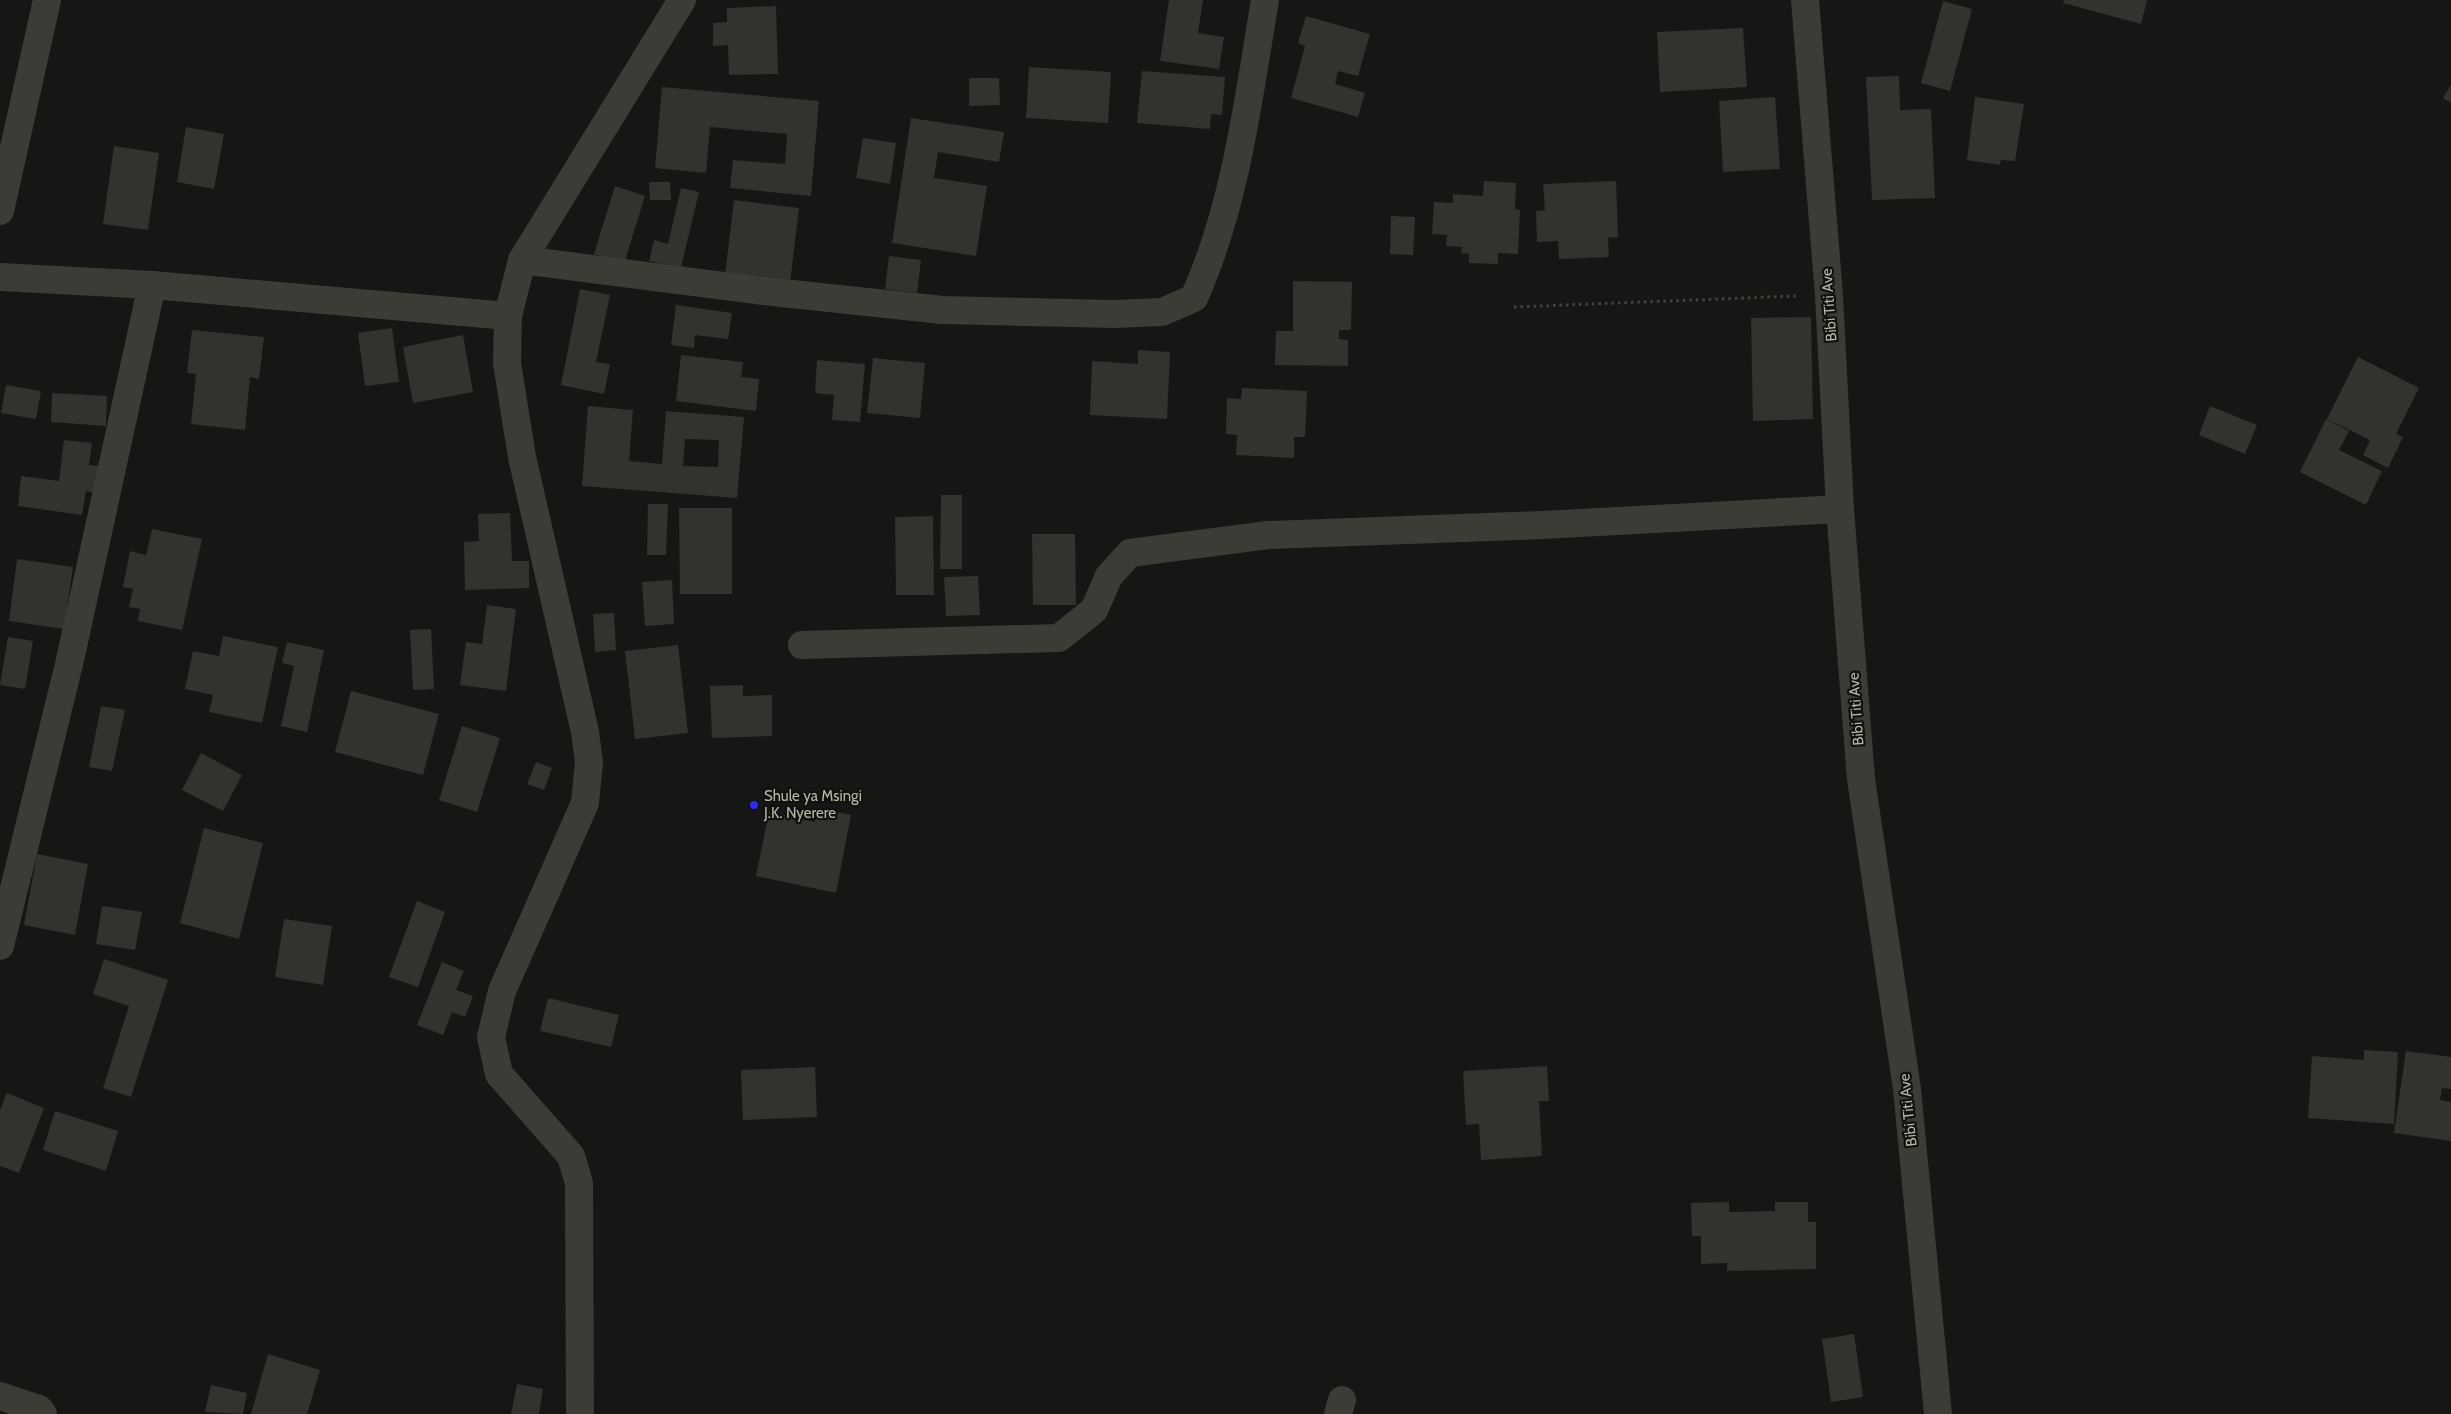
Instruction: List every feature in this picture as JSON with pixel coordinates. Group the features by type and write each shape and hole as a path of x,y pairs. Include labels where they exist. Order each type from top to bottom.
{"street":[{"path":"0,211 47,0"},
{"path":"580,1414 579,1183 571,1156 498,1074 492,1037 502,991 585,803 589,762 585,732 522,457 507,362 508,316 522,260 682,0"},
{"path":"522,260 764,291 942,310 1114,314 1162,312 1194,298 1210,262 1232,187 1265,0"},
{"name":"Bibi Titi Ave","path":"1805,0 1829,294 1840,508 1861,779 1907,1089 1938,1414"},
{"path":"0,278 152,285 508,316"},
{"path":"0,946 70,660 152,285"},
{"path":"802,645 1060,638 1094,610 1109,576 1130,553 1268,535 1533,525 1840,508"},
{"path":"0,1396 39,1410 43,1414"}],"path":[{"path":"1514,307 1829,294"}],"building":[{"path":"1169,0 1203,0 1198,33 1224,37 1219,69 1160,61"},
{"path":"2064,0 2147,0 2141,24 2063,3"},
{"path":"1943,1 1972,9 1950,91 1921,83"},
{"path":"776,6 778,74 729,75 728,45 713,46 713,23 727,22 727,8"},
{"path":"1306,16 1370,34 1358,76 1338,71 1335,84 1365,93 1358,117 1291,98 1305,46 1298,43"},
{"path":"1743,28 1747,87 1660,92 1657,32"},
{"path":"1029,67 1111,72 1108,123 1026,118"},
{"path":"1142,71 1225,77 1222,115 1211,114 1210,129 1137,123"},
{"path":"1899,76 1900,110 1931,109 1935,198 1872,200 1866,77"},
{"path":"969,78 999,78 1000,105 969,106"},
{"path":"2451,85 2451,103 2443,98"},
{"path":"662,87 819,101 811,196 730,188 733,160 785,164 787,134 710,127 706,173 655,168"},
{"path":"1775,97 1780,169 1723,172 1719,101"},
{"path":"1975,97 2024,104 2015,161 2001,160 2000,165 1967,160"},
{"path":"911,118 1004,132 999,162 938,152 934,178 987,186 976,256 892,243"},
{"path":"186,127 224,134 214,189 177,182"},
{"path":"863,138 896,143 890,184 856,178"},
{"path":"114,146 159,153 148,230 103,224"},
{"path":"1484,181 1516,183 1515,209 1520,210 1518,254 1498,253 1498,264 1469,263 1469,254 1461,253 1462,247 1446,246 1447,235 1432,234 1434,202 1453,203 1453,194 1483,196"},
{"path":"1616,181 1618,237 1608,238 1609,257 1559,259 1558,241 1537,242 1536,211 1545,210 1543,184"},
{"path":"649,182 670,182 671,200 650,200"},
{"path":"615,186 645,196 624,264 594,254"},
{"path":"681,188 699,192 681,268 649,261 654,240 668,244"},
{"path":"734,200 799,208 790,283 725,275"},
{"path":"1391,216 1415,217 1413,255 1390,254"},
{"path":"889,256 921,260 917,293 885,289"},
{"path":"1293,281 1352,282 1351,330 1339,330 1339,339 1348,340 1348,366 1275,365 1276,331 1293,331"},
{"path":"580,289 610,295 596,362 610,364 604,394 561,385"},
{"path":"676,305 732,313 728,339 695,335 694,348 671,345"},
{"path":"1811,317 1813,419 1753,421 1751,318"},
{"path":"392,328 399,382 365,386 358,333"},
{"path":"192,330 264,337 259,379 250,377 245,430 191,424 196,374 187,373"},
{"path":"463,335 473,392 413,403 403,347"},
{"path":"1138,350 1170,352 1167,419 1090,415 1092,361 1138,364"},
{"path":"681,355 743,362 741,377 759,379 756,411 676,401"},
{"path":"2358,357 2419,388 2396,434 2403,437 2388,468 2363,455 2370,440 2327,419"},
{"path":"873,358 925,363 920,418 867,413"},
{"path":"817,360 865,364 860,422 832,420 834,395 815,393"},
{"path":"6,385 41,391 36,419 1,413"},
{"path":"1242,388 1307,391 1305,437 1294,437 1294,458 1236,455 1237,435 1226,434 1227,398 1241,399"},
{"path":"52,393 107,396 106,426 51,422"},
{"path":"588,406 633,410 629,461 662,464 666,411 744,417 737,498 582,486","holes":["685,439 719,440 718,467 683,466"]},
{"path":"2210,406 2257,425 2245,454 2199,435"},
{"path":"2326,419 2349,431 2339,450 2382,471 2366,505 2300,472"},
{"path":"64,440 92,443 89,465 100,466 96,493 86,491 82,515 18,506 21,476 59,481"},
{"path":"941,495 962,495 962,569 940,569"},
{"path":"648,504 668,504 666,555 647,555"},
{"path":"679,508 732,508 732,594 680,594"},
{"path":"510,513 512,561 529,561 529,588 465,590 464,542 479,541 478,514"},
{"path":"933,516 934,595 896,595 895,517"},
{"path":"152,529 202,539 182,630 138,621 140,609 129,607 133,589 123,587 130,551 146,555"},
{"path":"1032,534 1075,534 1076,605 1033,605"},
{"path":"17,559 73,567 64,629 9,621"},
{"path":"978,576 980,615 946,616 944,577"},
{"path":"672,580 674,624 645,626 642,582"},
{"path":"487,605 516,609 506,691 460,685 466,642 482,644"},
{"path":"614,613 616,650 595,652 593,614"},
{"path":"431,629 434,689 413,690 410,630"},
{"path":"223,636 278,647 262,723 209,712 213,695 185,689 193,651 219,656"},
{"path":"8,637 33,641 25,689 0,685"},
{"path":"287,642 324,650 307,732 281,726 294,666 282,663"},
{"path":"678,645 688,733 635,739 625,651"},
{"path":"743,685 743,696 772,695 772,736 712,738 710,686"},
{"path":"351,691 439,714 423,775 335,752"},
{"path":"101,706 125,710 112,771 89,767"},
{"path":"462,726 500,738 477,812 439,800"},
{"path":"201,753 242,775 223,811 182,790"},
{"path":"536,762 552,768 544,790 527,784"},
{"path":"818,808 851,815 836,893 756,876 769,812 815,822"},
{"path":"204,828 263,843 239,939 180,923"},
{"path":"37,854 88,864 75,935 24,925"},
{"path":"417,901 445,912 418,987 389,977"},
{"path":"102,906 142,912 135,950 96,944"},
{"path":"284,919 332,926 323,985 275,977"},
{"path":"104,959 168,980 131,1097 103,1088 129,1006 93,994"},
{"path":"442,962 464,971 456,990 473,996 465,1017 452,1012 443,1035 417,1025"},
{"path":"548,998 619,1015 611,1047 540,1031"},
{"path":"2364,1050 2398,1052 2394,1124 2308,1118 2312,1056 2364,1060"},
{"path":"2406,1051 2451,1057 2451,1089 2442,1088 2440,1100 2451,1102 2451,1141 2394,1133"},
{"path":"1547,1066 1549,1101 1539,1101 1542,1156 1481,1160 1479,1124 1466,1125 1463,1071"},
{"path":"815,1067 817,1117 743,1120 741,1070"},
{"path":"7,1093 44,1108 19,1173 0,1166 0,1110"},
{"path":"55,1111 118,1131 106,1171 43,1150"},
{"path":"1729,1202 1729,1212 1775,1211 1775,1202 1808,1202 1808,1222 1816,1222 1816,1269 1727,1271 1727,1263 1701,1264 1701,1236 1692,1236 1691,1203"},
{"path":"1854,1334 1863,1397 1831,1402 1822,1339"},
{"path":"268,1354 320,1370 307,1414 251,1414"},
{"path":"517,1384 543,1389 539,1414 511,1414"},
{"path":"211,1385 247,1393 243,1414 205,1412"}],"place":[{"name":"Shule ya Msingi J.K. Nyerere","path":"754,805"}]}
